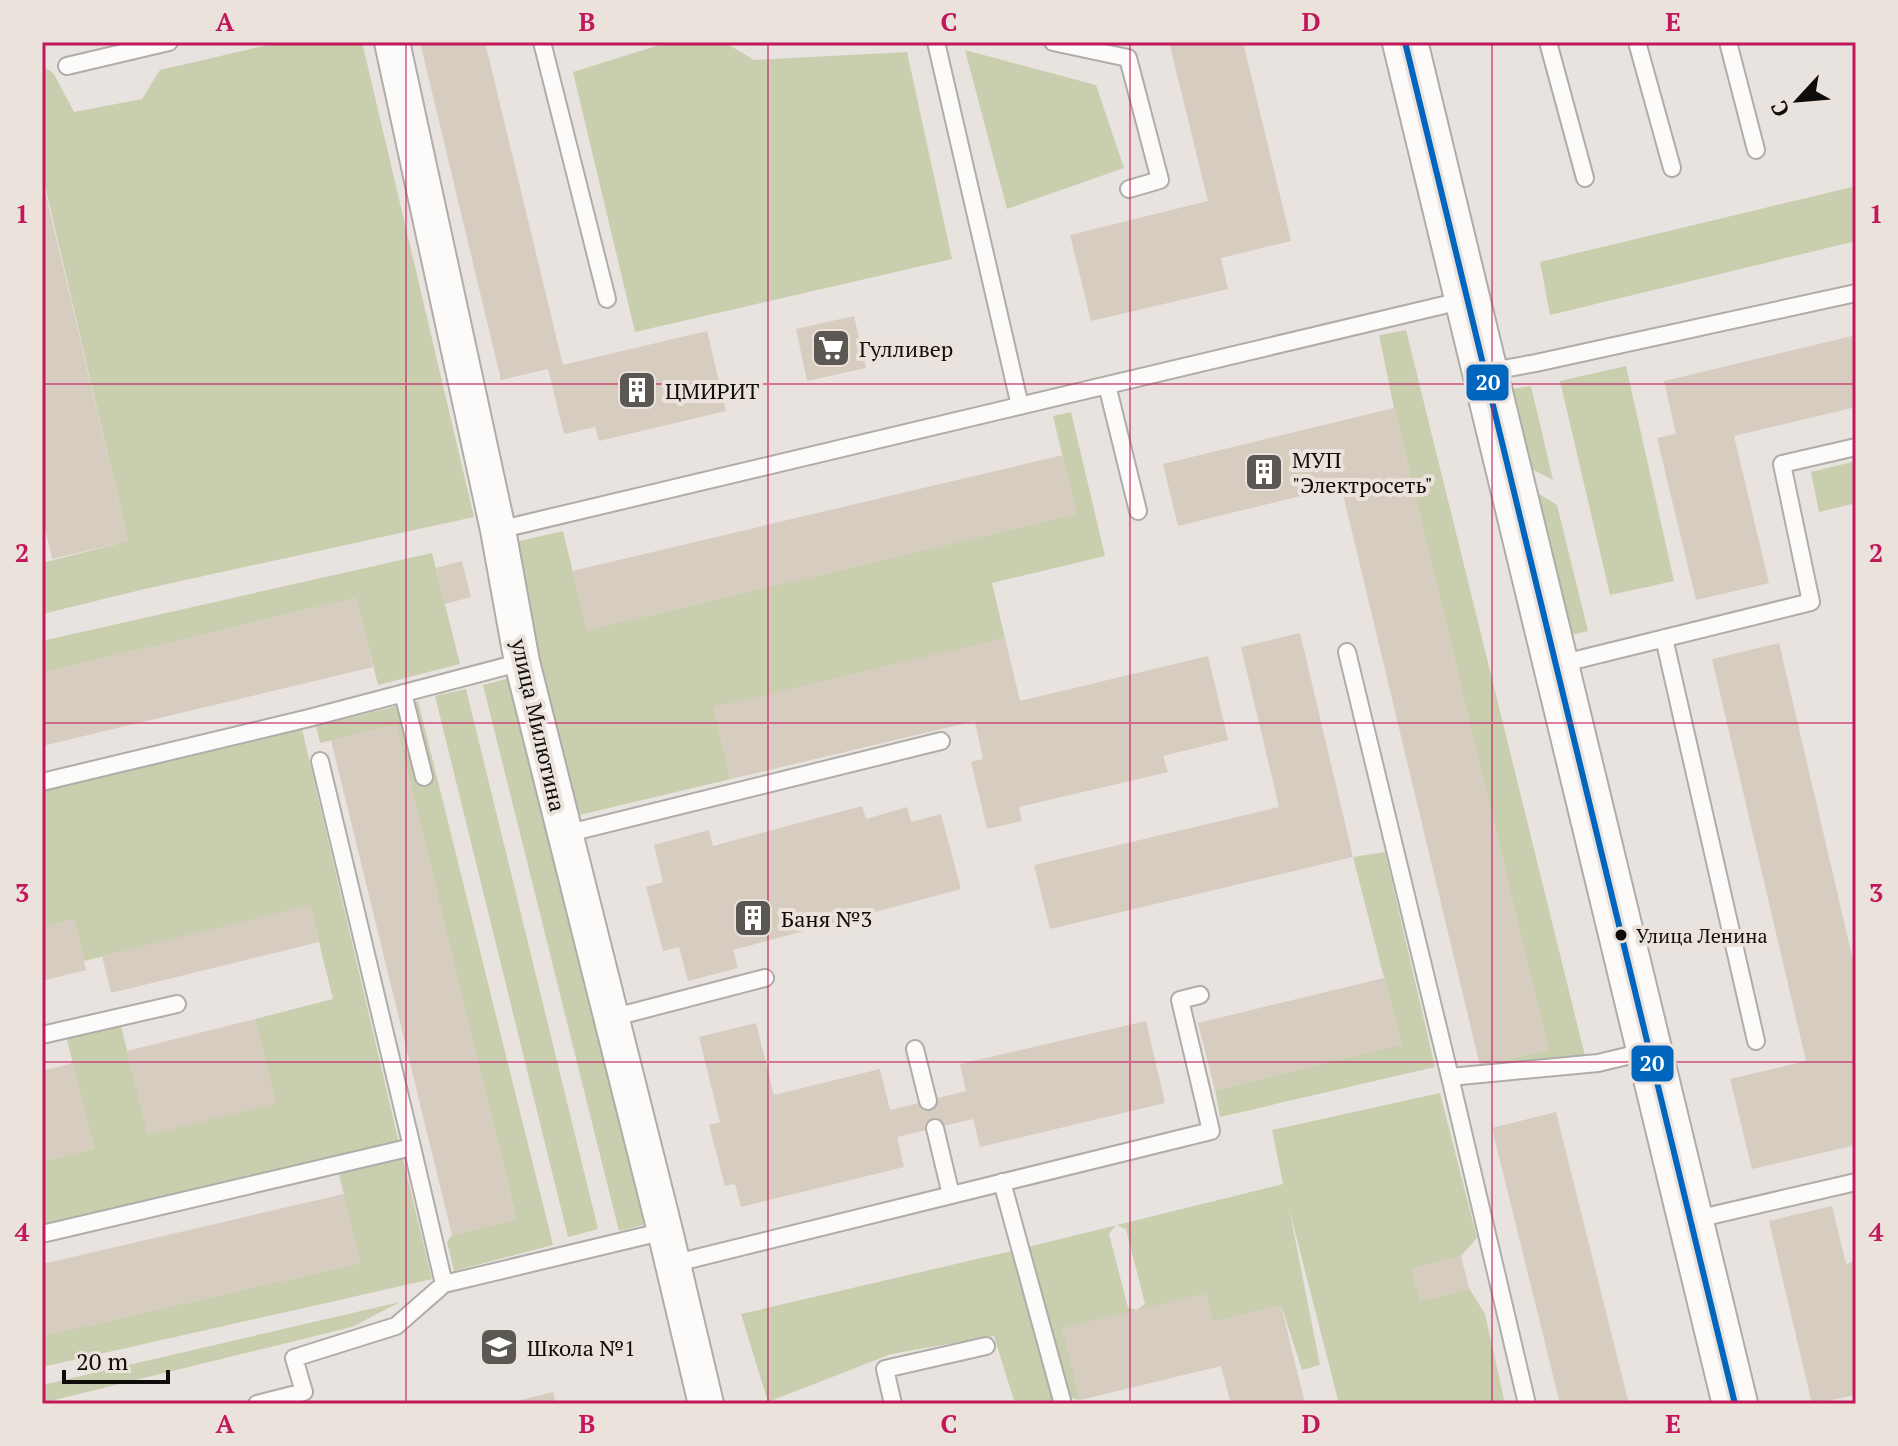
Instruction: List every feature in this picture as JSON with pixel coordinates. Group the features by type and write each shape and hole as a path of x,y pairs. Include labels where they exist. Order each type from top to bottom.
{"main road":[{"path":"1405,42 1735,1404"}],"street":[{"name":"улица Милютина","path":"392,42 498,530 522,662 706,1404"}],"lane":[{"path":"67,66 169,42"},
{"path":"542,42 607,299"},
{"path":"936,42 1020,406"},
{"path":"1053,42 1128,58 1160,180 1129,189"},
{"path":"1548,42 1585,178"},
{"path":"1637,42 1672,168"},
{"path":"1728,42 1756,150"},
{"path":"1485,372 1856,293"},
{"path":"498,530 1468,300"},
{"path":"1107,385 1138,511"},
{"path":"1556,665 1811,602 1782,464 1856,447"},
{"path":"1664,638 1756,1041"},
{"path":"1347,652 1527,1404"},
{"path":"42,782 309,718 522,662"},
{"path":"403,693 424,777"},
{"path":"565,834 941,741"},
{"path":"320,761 444,1284"},
{"path":"611,1018 765,978"},
{"path":"257,1404 305,1398 294,1358 396,1326 444,1284 668,1248 951,1195 1211,1131 1180,1000 1200,995"},
{"path":"42,1035 177,1004"},
{"path":"915,1049 928,1101"},
{"path":"1450,1077 1598,1063 1649,1051"},
{"path":"935,1128 951,1195"},
{"path":"42,1234 412,1147"},
{"path":"1002,1182 1063,1404"},
{"path":"1690,1220 1856,1182"},
{"path":"893,1404 885,1369 986,1346"}],"green space":[{"path":"281,42 362,42 474,517 42,614 42,563 128,541 42,173 42,65 54,74 74,112 142,99 160,70"},
{"path":"669,42 724,42 754,60 907,52 952,259 635,332 573,72"},
{"path":"965,50 1096,85 1124,168 1007,209"},
{"path":"1856,186 1856,241 1550,315 1540,262"},
{"path":"1406,330 1585,1056 1462,1085 1458,1072 1548,1049 1379,335"},
{"path":"1626,366 1674,581 1610,595 1560,381"},
{"path":"1531,386 1553,480 1532,469 1513,389"},
{"path":"1071,412 1105,556 992,583 1005,638 714,708 731,779 575,816 511,543 563,531 587,630 1076,514 1053,416"},
{"path":"1856,461 1856,503 1819,512 1811,472"},
{"path":"1536,492 1557,505 1588,631 1571,635"},
{"path":"432,553 460,664 378,685 356,598 42,673 42,652 46,640"},
{"path":"510,678 647,1224 619,1231 483,685"},
{"path":"466,689 598,1229 568,1237 435,696"},
{"path":"418,701 553,1245 454,1271 447,1242 452,1235 516,1219 396,725 320,743 316,726"},
{"path":"302,729 399,1143 42,1227 42,1161 94,1148 66,1036 120,1022 148,1134 275,1103 255,1019 333,999 310,906 84,961 74,920 42,927 42,791"},
{"path":"1385,852 1435,1067 1220,1117 1215,1090 1401,1044 1353,857"},
{"path":"1440,1093 1477,1238 1461,1256 1412,1269 1420,1301 1469,1288 1485,1314 1505,1404 1339,1404 1289,1208 1320,1365 1302,1370 1281,1305 1213,1322 1063,1328 1080,1400 1068,1397 1020,1250 1016,1263 1054,1404 1015,1404 994,1336 891,1354 768,1402 741,1314 1283,1184 1272,1130","holes":["1116,1225 1126,1229 1145,1304 1137,1310 1128,1308 1109,1234"]},
{"path":"403,1159 432,1279 42,1367 42,1336 360,1263 339,1174"},
{"path":"400,1302 352,1327 42,1403 42,1385"}],"building":[{"path":"420,42 485,42 563,365 707,331 726,411 599,441 595,427 564,434 548,369 501,380"},
{"path":"1169,42 1243,42 1291,241 1221,258 1228,289 1091,321 1070,235 1208,201"},
{"path":"42,178 128,541 52,559 42,516"},
{"name":"Гулливер","path":"854,316 866,368 807,381 796,329"},
{"path":"1856,335 1856,407 1734,436 1769,583 1696,600 1657,438 1676,434 1664,381"},
{"path":"1394,408 1548,1049 1480,1066 1341,486 1178,526 1163,464"},
{"path":"1063,455 1077,514 587,630 572,571"},
{"path":"462,561 471,597 445,604 436,568"},
{"path":"356,598 373,667 42,746 42,673"},
{"path":"1300,633 1353,857 1050,929 1034,865 1279,807 1241,647"},
{"path":"1005,638 1020,701 1208,656 1228,740 1163,756 1168,772 1019,807 1022,821 987,829 971,762 983,759 975,721 731,779 714,707"},
{"path":"1779,643 1856,973 1856,1145 1752,1169 1730,1079 1806,1061 1712,659"},
{"path":"396,724 516,1220 452,1235 331,740"},
{"name":"Баня №3","path":"862,806 866,819 907,807 911,822 941,814 961,889 733,950 738,968 688,981 679,947 663,951 646,887 663,882 654,845 709,830 713,846"},
{"path":"310,905 319,942 111,993 102,956"},
{"path":"74,919 86,970 42,981 42,927"},
{"path":"1384,978 1401,1045 1215,1090 1198,1023"},
{"path":"255,1019 276,1103 148,1135 127,1051"},
{"path":"1146,1021 1165,1103 980,1147 973,1119 897,1137 904,1167 741,1207 735,1184 725,1186 709,1125 720,1122 699,1037 756,1023 774,1095 880,1069 890,1110 966,1091 960,1064"},
{"path":"73,1063 94,1148 42,1161 42,1071"},
{"path":"1556,1112 1629,1404 1560,1404 1492,1128"},
{"path":"344,1194 360,1263 42,1336 42,1264"},
{"path":"1832,1206 1846,1264 1856,1261 1856,1395 1812,1404 1769,1221"},
{"path":"1461,1256 1469,1288 1420,1301 1412,1268"},
{"path":"1206,1293 1213,1322 1281,1305 1305,1404 1231,1404 1221,1366 1080,1400 1062,1328"},
{"path":"553,1392 556,1404 509,1404 509,1403"}],"transit line":[{"name":"20","path":"1405,42 1735,1404"}],"place":[{"name":"Гулливер","path":"831,348"},
{"name":"ЦМИРИТ","path":"637,390"},
{"name":"МУП \"Электросеть\"","path":"1264,472"},
{"name":"Баня №3","path":"753,918"},
{"name":"Улица Ленина","path":"1621,935"},
{"name":"Школа №1","path":"499,1347"}]}
